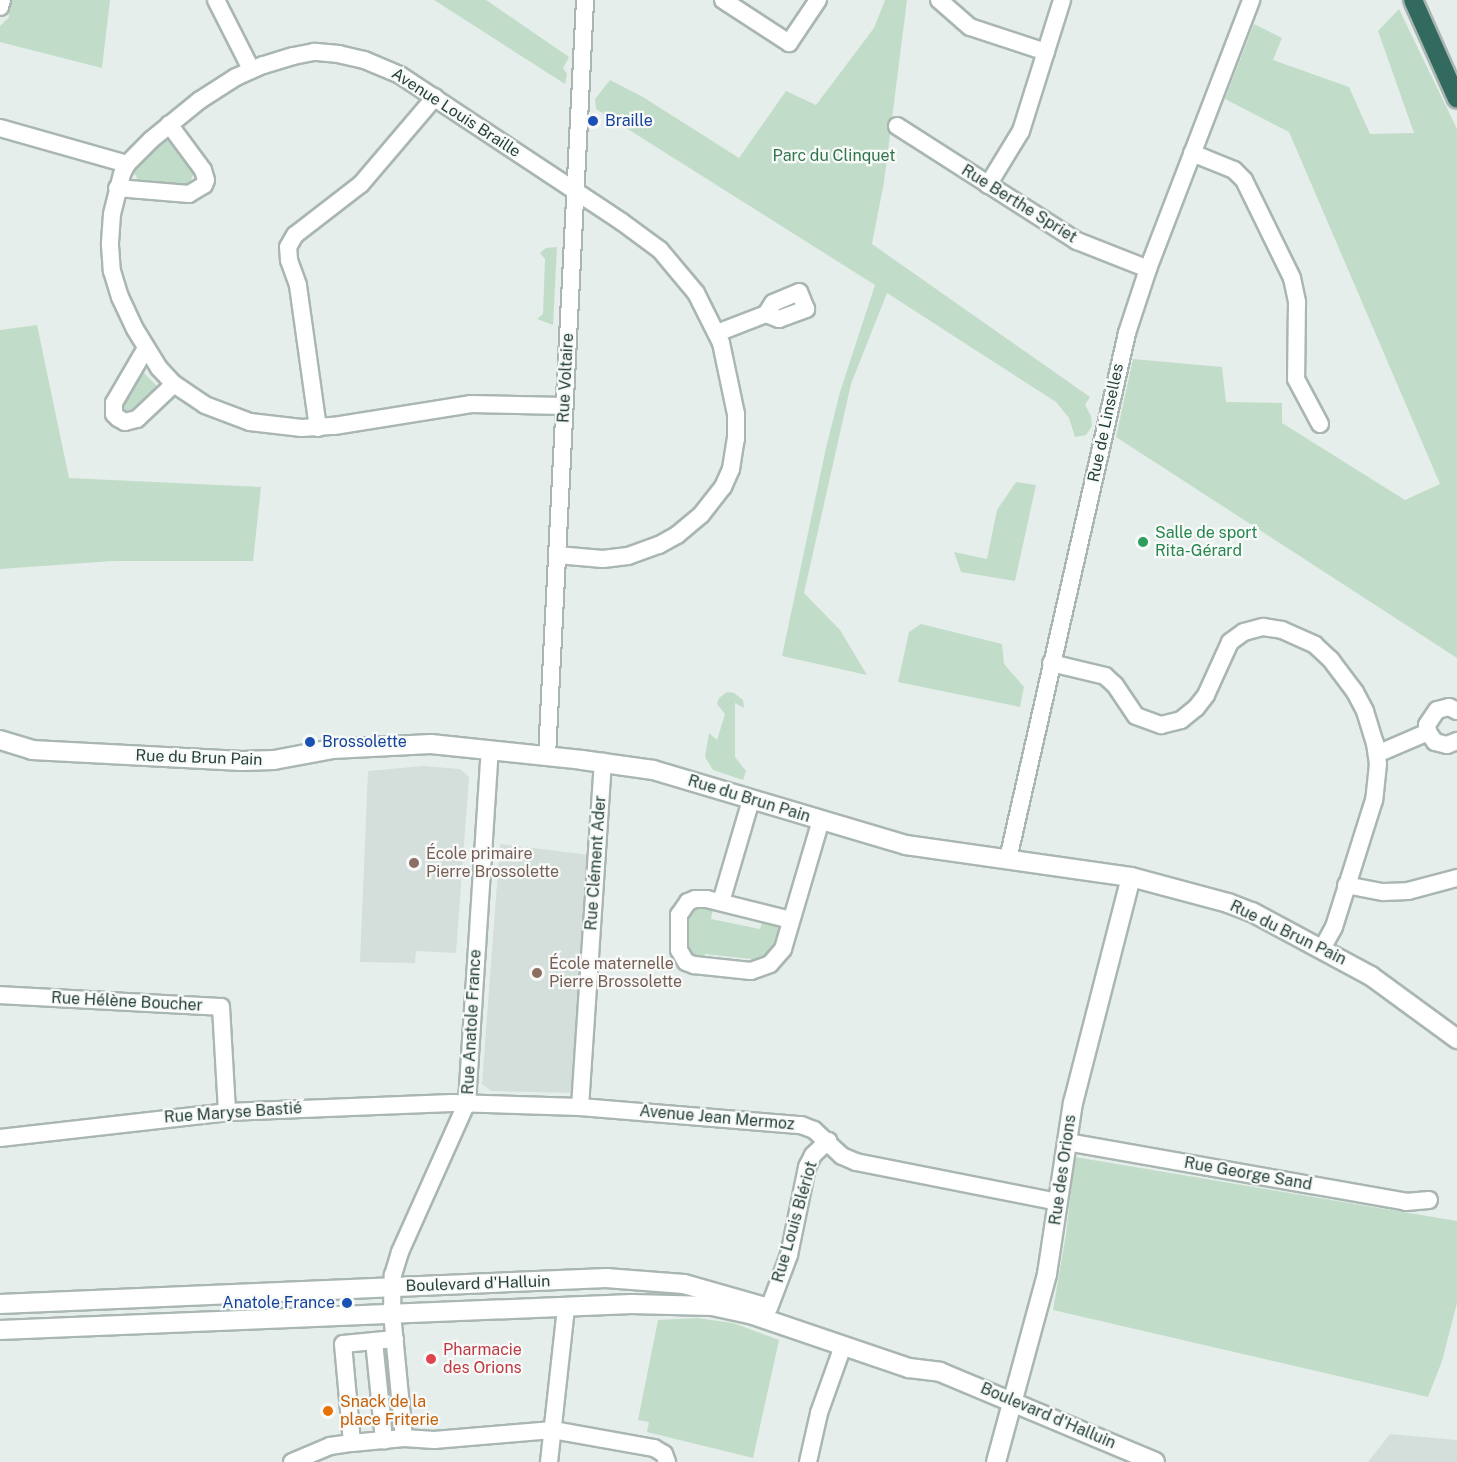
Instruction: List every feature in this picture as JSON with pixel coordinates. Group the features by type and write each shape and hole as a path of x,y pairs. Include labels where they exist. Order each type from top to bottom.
{"highway":[{"path":"1413,0 1457,99"}],"main road":[{"name":"Rue du Brun Pain","path":"0,740 32,750 242,761 274,760 324,750 380,744 431,744 603,762 670,774 906,845 1131,877 1228,903 1323,949 1380,982 1457,1039"},
{"path":"0,751 32,750"},
{"name":"Rue des Orions","path":"996,1462 1047,1274 1080,1073 1131,877"},
{"name":"Boulevard d'Halluin","path":"0,1304 633,1279 701,1287 913,1357 940,1372 1155,1462"},
{"name":"Boulevard d'Halluin","path":"0,1330 658,1303 712,1306 750,1314 909,1368 940,1372"}],"street":[{"path":"0,8 2,0"},
{"name":"Rue Voltaire","path":"547,756 585,0"},
{"path":"723,0 789,43 818,0"},
{"path":"939,0 955,17 970,27 1046,52"},
{"path":"988,185 1021,131 1062,0"},
{"name":"Rue de Linselles","path":"1008,859 1121,353 1148,269 1251,0"},
{"path":"218,1 251,69"},
{"name":"Avenue Louis Braille","path":"557,555 603,559 651,549 688,526 718,494 731,469 737,425 727,364 717,333 696,292 666,256 575,190 435,97 378,64 339,54 304,53 251,69 216,90 169,124 127,164 117,188 110,231 112,271 120,297 146,348 174,384 206,405 235,417 288,428 318,428 471,404 564,406"},
{"path":"318,428 298,285 287,253 291,240 371,174 435,97"},
{"path":"117,188 189,194 204,185 206,180 203,170 169,124"},
{"name":"Rue Berthe Spriet","path":"897,126 1077,241 1148,269"},
{"path":"0,128 127,164"},
{"path":"1192,153 1234,170 1244,180 1292,278 1298,302 1296,380 1320,424"},
{"path":"717,333 766,314"},
{"path":"146,348 114,403 114,414 125,422 136,418 174,384"},
{"path":"1052,663 1105,676 1115,685 1136,716 1152,723 1171,723 1190,714 1202,702 1226,650 1236,636 1253,629 1282,630 1314,645 1348,681 1365,711 1377,754 1374,800 1334,927 1323,949"},
{"path":"1428,732 1429,719 1437,710 1449,707 1457,711"},
{"path":"1377,754 1428,732"},
{"path":"1428,732 1441,744 1457,741"},
{"name":"Rue Anatole France","path":"404,1437 392,1314 392,1287 400,1252 467,1102 490,750"},
{"name":"Rue Clément Ader","path":"580,1107 603,762"},
{"path":"721,902 751,800"},
{"path":"791,920 721,902 695,899 683,907 679,915 679,950 686,962 751,971 760,969 778,957 791,920 821,820"},
{"path":"1346,885 1383,892 1408,891 1457,878"},
{"name":"Rue Hélène Boucher","path":"0,995 221,1007 227,1112"},
{"name":"Avenue Jean Mermoz","path":"467,1102 580,1107 801,1125 814,1130 842,1156 856,1162 1059,1202"},
{"name":"Rue Maryse Bastié","path":"0,1138 227,1112 467,1102"},
{"name":"Rue Louis Blériot","path":"769,1308 789,1255 807,1167 813,1155 828,1141"},
{"name":"Rue George Sand","path":"1067,1142 1406,1202 1429,1200"},
{"path":"549,1462 566,1307"},
{"path":"352,1443 343,1344 395,1339"},
{"path":"374,1341 384,1440"},
{"path":"808,1462 819,1413 843,1346"},
{"path":"292,1462 320,1449 352,1443 404,1437 434,1440 553,1430 654,1448 664,1454 667,1462"}],"shaded area":[{"name":"École primaire Pierre Brossolette","path":"423,766 460,769 469,777 456,953 416,951 415,963 360,962 368,771"},
{"name":"École maternelle Pierre Brossolette","path":"500,844 590,855 577,1093 491,1091 482,1084"},
{"path":"1390,1434 1457,1440 1457,1462 1368,1462"}],"green space":[{"path":"8,0 110,0 102,68 0,42 0,26 9,17"},
{"path":"434,0 486,0 569,57 563,68 567,74 565,84"},
{"name":"Parc du Clinquet","path":"885,0 907,0 884,182 872,244 1090,397 1085,405 1091,416 1092,426 1086,435 1075,437 1069,418 1056,402 887,293 851,384 804,593 840,630 867,675 782,656 840,392 875,285 596,109 595,99 610,80 643,97 739,158 786,91 816,105 874,28"},
{"path":"1399,9 1457,129 1457,658 1116,437 1133,359 1222,367 1226,402 1282,403 1282,423 1405,500 1440,484 1289,132 1225,99 1254,24 1282,38 1273,60 1349,87 1370,134 1414,133 1378,31"},
{"path":"167,138 173,138 195,171 190,182 185,185 139,181 134,168"},
{"path":"557,247 553,325 537,319 543,314 545,259 540,253 546,248"},
{"path":"37,325 69,478 261,487 253,561 113,561 0,569 0,330"},
{"path":"141,370 160,389 130,417 119,410"},
{"path":"1016,482 1036,485 1015,581 961,572 954,552 987,559 997,510"},
{"path":"921,624 1002,644 1004,664 1024,687 1020,707 898,682 909,632"},
{"path":"727,692 734,693 743,700 744,708 735,703 735,757 746,771 743,780 713,770 705,757 709,733 717,740 725,714 717,704 719,698"},
{"path":"697,905 713,907 711,919 760,929 763,919 778,923 781,930 774,951 756,965 751,964 751,959 705,954 704,960 693,958 685,949 686,919"},
{"path":"1075,1157 1457,1221 1457,1303 1442,1361 1428,1397 1053,1310 1066,1234"},
{"path":"697,1318 733,1323 779,1340 753,1458 647,1432 649,1422 638,1420 658,1320"}],"place":[{"name":"Braille","path":"593,121"},
{"name":"Salle de sport Rita-Gérard","path":"1143,542"},
{"name":"Brossolette","path":"310,742"},
{"name":"École primaire Pierre Brossolette","path":"414,863"},
{"name":"École maternelle Pierre Brossolette","path":"537,973"},
{"name":"Anatole France","path":"347,1303"},
{"name":"Pharmacie des Orions","path":"431,1359"},
{"name":"Snack de la place Friterie","path":"328,1411"}]}
